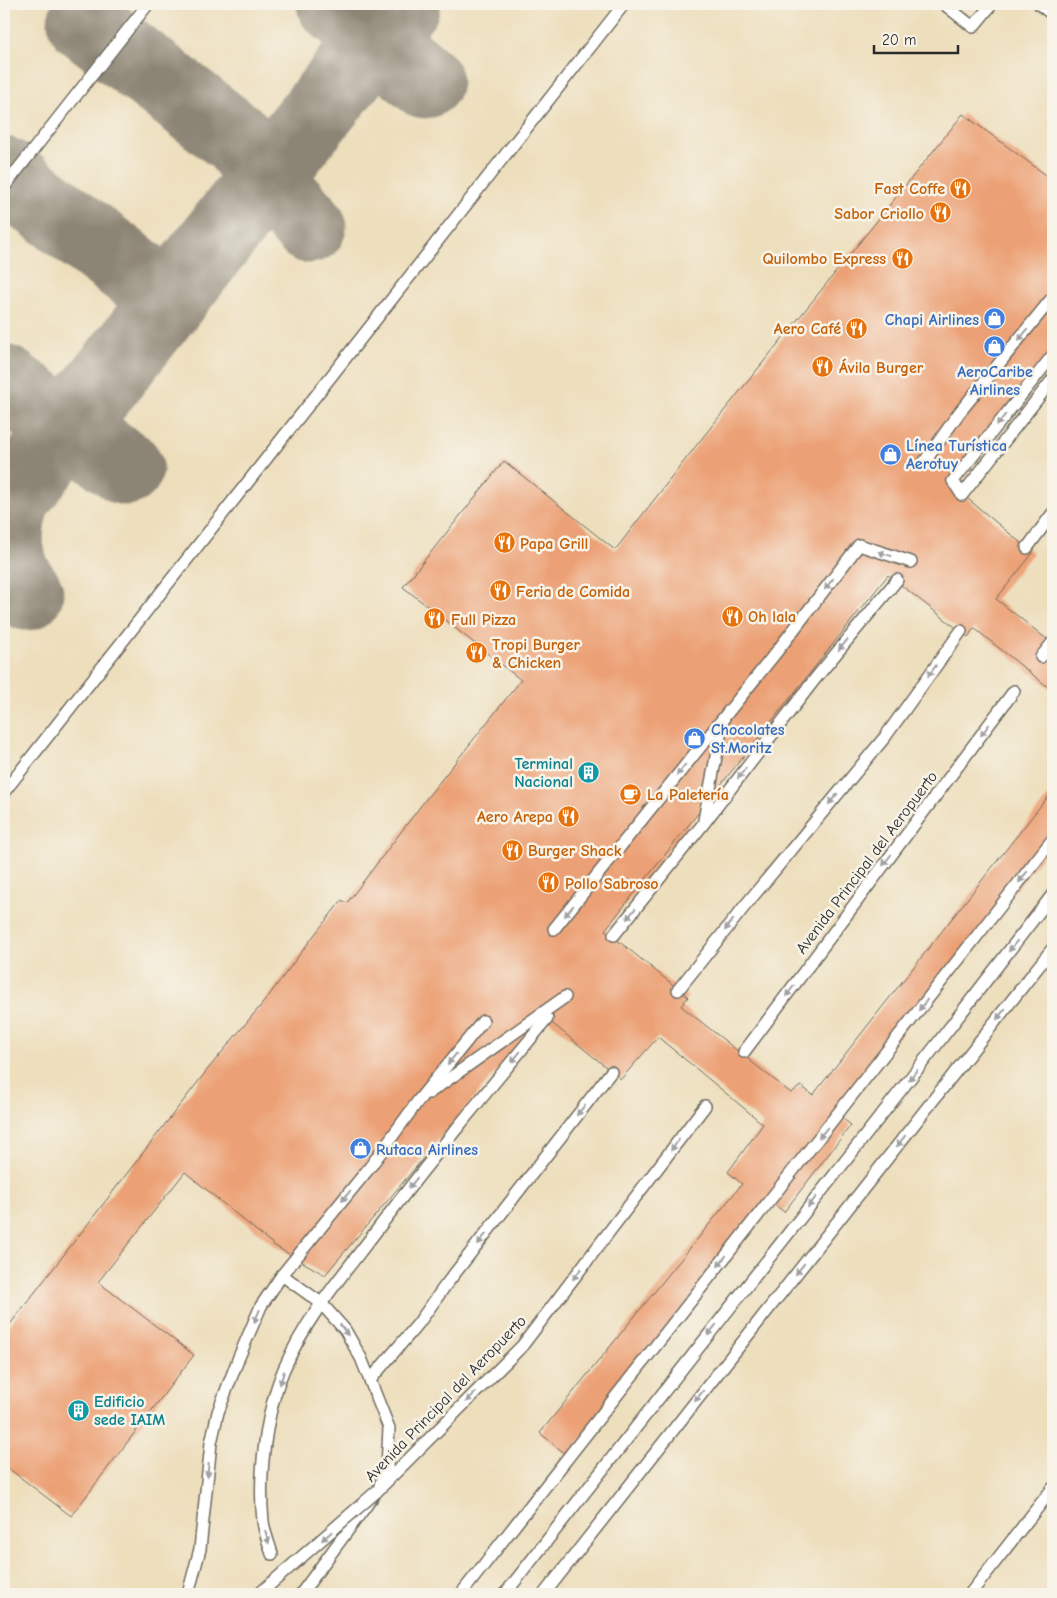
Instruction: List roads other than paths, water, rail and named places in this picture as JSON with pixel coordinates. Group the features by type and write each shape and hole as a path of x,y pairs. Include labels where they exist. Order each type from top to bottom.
{"lane":[{"path":"4,187 148,4"},
{"path":"4,792 624,4"},
{"path":"944,4 973,27 992,4"},
{"path":"1039,4 1053,15"},
{"path":"923,464 959,413 1053,297"},
{"path":"1053,355 953,481 962,495 1053,379"},
{"path":"1027,548 1053,513"},
{"path":"554,929 859,545 911,562"},
{"path":"614,935 704,823 814,679 896,580"},
{"path":"678,990 885,737 961,631"},
{"path":"1041,657 1053,642"},
{"name":"Avenida Principal del Aeropuerto","path":"744,1052 1014,691"},
{"path":"704,823 723,718"},
{"path":"461,1594 1053,839"},
{"path":"504,1594 1053,894"},
{"path":"545,1592 1053,948"},
{"path":"418,1102 564,997"},
{"path":"272,1554 263,1522 264,1449 269,1419 284,1370 310,1318 412,1183 547,1019"},
{"path":"188,1594 200,1549 210,1451 218,1412 239,1357 262,1306 282,1274 370,1166 483,1021"},
{"path":"370,1379 418,1324 445,1286 611,1072"},
{"name":"Avenida Principal del Aeropuerto","path":"301,1594 376,1492 522,1346 705,1106"},
{"path":"259,1594 376,1492 387,1468 389,1428 361,1358 345,1330 321,1303 282,1274"},
{"path":"970,1594 1053,1488"}],"place":[{"name":"Fast Coffe","path":"961,188"},
{"name":"Sabor Criollo","path":"940,213"},
{"name":"Quilombo Express","path":"902,258"},
{"name":"Chapi Airlines","path":"995,319"},
{"name":"Aero Café","path":"857,328"},
{"name":"AeroCaribe Airlines","path":"995,347"},
{"name":"Ávila Burger","path":"823,367"},
{"name":"Línea Turística Aerotuy","path":"890,454"},
{"name":"Papa Grill","path":"504,543"},
{"name":"Feria de Comida","path":"500,591"},
{"name":"Oh lala","path":"732,616"},
{"name":"Full Pizza","path":"435,619"},
{"name":"Tropi Burger & Chicken","path":"476,653"},
{"name":"Chocolates St.Moritz","path":"695,738"},
{"name":"Terminal Nacional","path":"589,772"},
{"name":"La Paletería","path":"631,794"},
{"name":"Aero Arepa","path":"569,816"},
{"name":"Burger Shack","path":"512,850"},
{"name":"Pollo Sabroso","path":"549,883"},
{"name":"Rutaca Airlines","path":"360,1149"},
{"name":"Edificio sede IAIM","path":"78,1410"}]}
